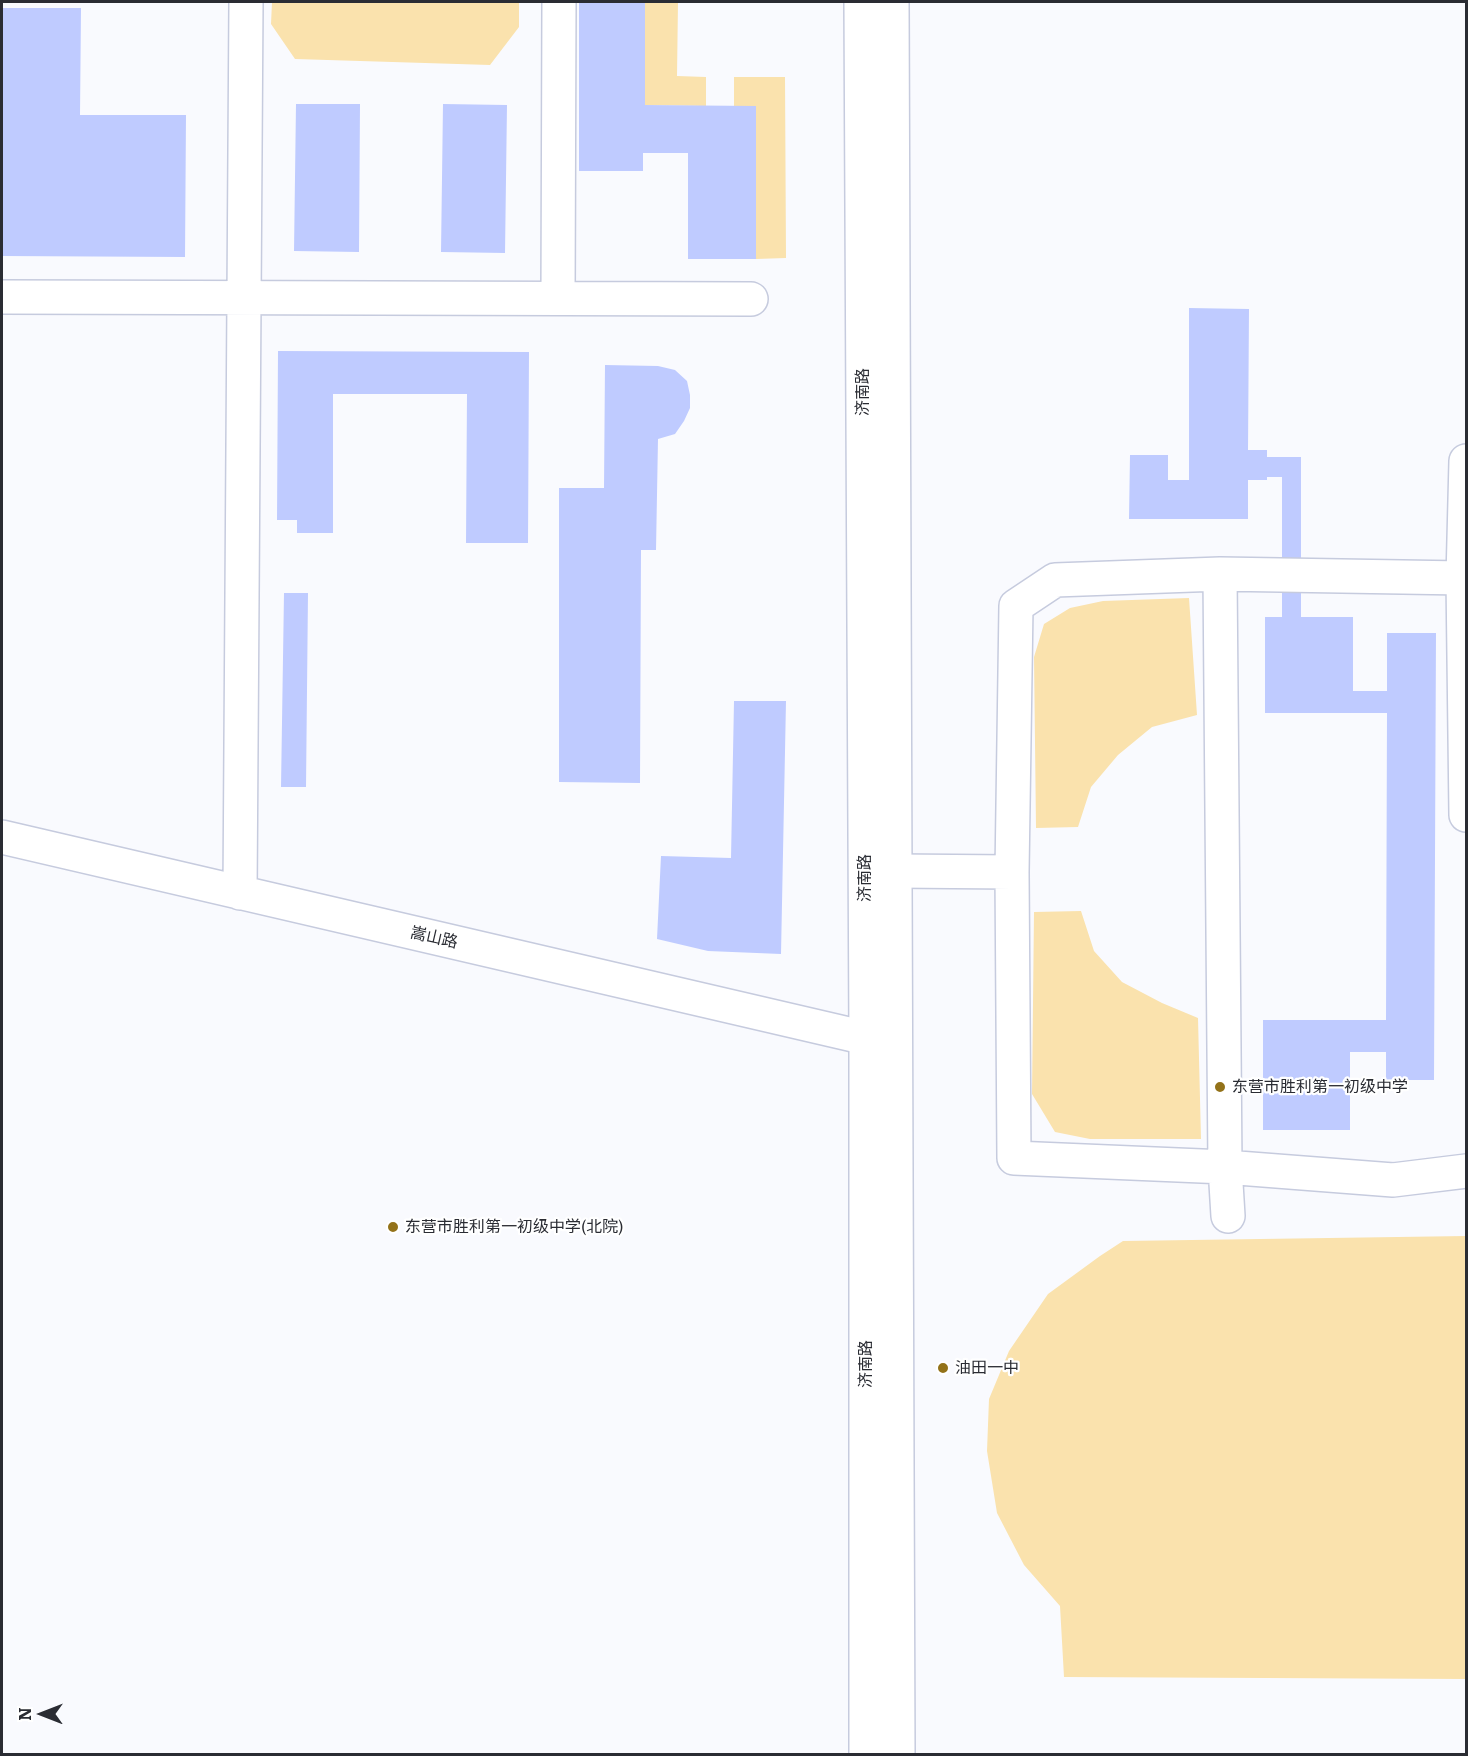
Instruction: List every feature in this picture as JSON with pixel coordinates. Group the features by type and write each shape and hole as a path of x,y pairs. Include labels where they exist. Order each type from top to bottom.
{"main road":[{"path":"240,893 246,2"},
{"path":"558,298 559,2"},
{"name":"济南路","path":"861,2 866,1038 866,1755"},
{"name":"济南路","path":"892,2 898,1755"},
{"path":"2,297 751,299"},
{"path":"1467,461 1463,578 1467,815"},
{"path":"1463,578 1220,574 1055,580 1016,606 1012,872 1014,1158 1225,1167 1393,1180 1467,1172"},
{"path":"1220,574 1225,1167 1228,1216"},
{"name":"嵩山路","path":"2,837 866,1038"},
{"path":"895,871 1012,872"}],"shaded area":[{"path":"272,2 519,2 519,27 490,65 295,59 271,24"},
{"path":"645,2 678,2 677,76 706,77 706,106 645,105"},
{"path":"734,77 785,77 786,258 756,259 756,106 734,106"},
{"path":"1189,598 1197,715 1152,727 1118,755 1091,787 1078,827 1036,828 1034,657 1044,624 1070,608 1103,601"},
{"path":"1081,911 1094,951 1122,982 1162,1003 1198,1018 1201,1139 1090,1139 1055,1132 1032,1094 1034,912"},
{"path":"1466,1236 1466,1679 1064,1677 1060,1606 1024,1565 997,1513 987,1451 989,1399 1009,1351 1048,1294 1123,1241"}],"building":[{"path":"579,2 645,2 645,105 756,106 756,259 688,259 688,153 643,153 643,171 579,171"},
{"path":"2,8 81,8 80,115 186,115 185,257 2,256"},
{"path":"296,104 360,104 359,252 294,251"},
{"path":"443,104 507,105 505,253 441,252"},
{"path":"1189,308 1249,309 1248,450 1267,450 1267,457 1301,457 1301,617 1353,617 1353,691 1387,691 1387,633 1436,633 1434,1080 1386,1080 1386,1052 1350,1052 1350,1130 1263,1130 1263,1020 1386,1020 1387,713 1265,713 1265,617 1282,617 1282,477 1248,480 1248,519 1129,519 1130,455 1168,455 1168,480 1189,480"},
{"path":"278,351 529,352 528,543 466,543 467,394 333,394 333,533 297,533 297,520 277,520"},
{"path":"605,365 658,366 675,370 687,381 690,408 675,434 658,439 656,550 641,550 640,783 559,782 559,488 604,488"},
{"path":"284,593 308,593 306,787 281,787"},
{"path":"734,701 786,701 781,954 708,951 657,939 661,856 731,858"}],"place":[{"name":"东营市胜利第一初级中学","path":"1220,1087"},
{"name":"东营市胜利第一初级中学(北院)","path":"393,1227"},
{"name":"油田一中","path":"943,1368"}]}
